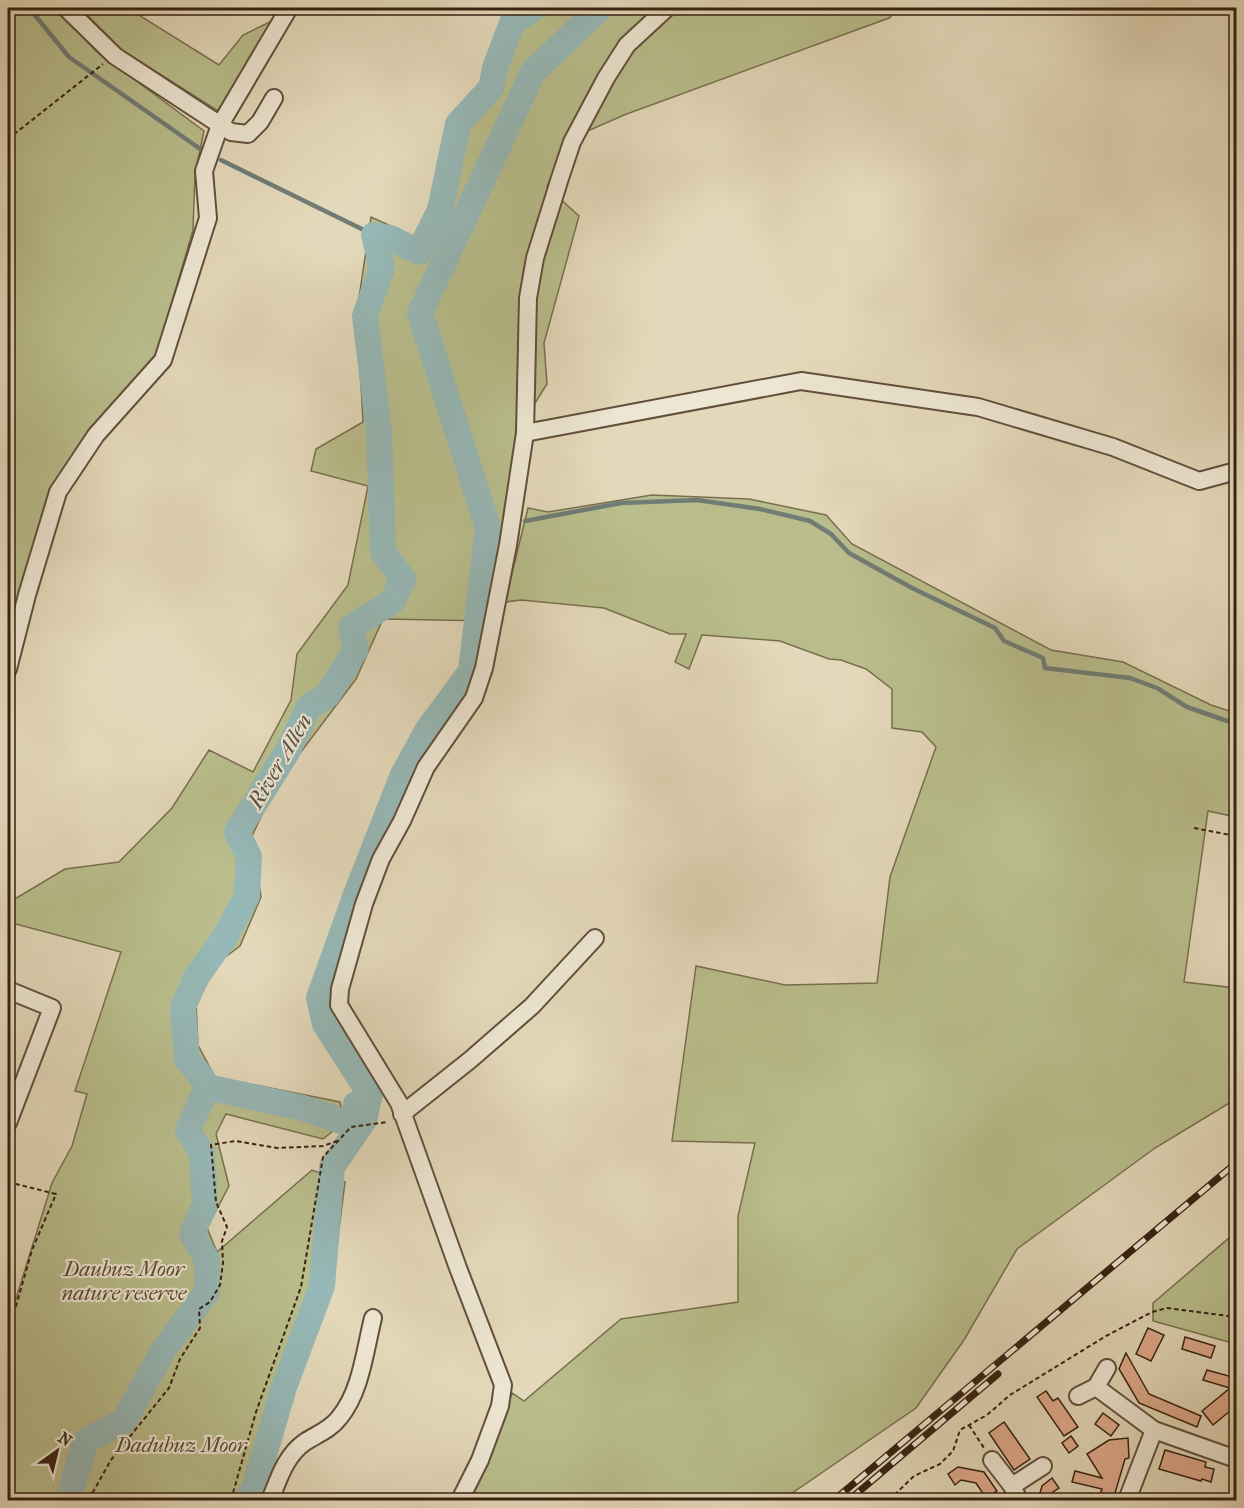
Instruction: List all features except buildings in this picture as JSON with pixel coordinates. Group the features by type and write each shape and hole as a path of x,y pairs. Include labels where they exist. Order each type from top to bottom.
{"street":[{"path":"66,8 115,56 231,132 248,134 260,122 274,98"},
{"path":"8,669 27,595 58,492 96,435 163,360 208,218 204,171 220,125 290,8"},
{"path":"460,1500 480,1460 500,1406 503,1385 399,1103 339,1005 340,989 364,904 381,859 402,821 426,767 474,698 484,668 508,545 525,432 528,298 535,258 572,142 606,78 627,45 667,8"},
{"path":"525,432 801,381 978,407 1113,447 1199,482 1236,471"},
{"path":"404,1117 532,1006 595,938"},
{"path":"8,990 52,1008 8,1123"},
{"path":"270,1500 292,1454 339,1418 349,1402 358,1378 373,1318"},
{"path":"1078,1396 1096,1387 1107,1368"},
{"path":"1096,1387 1154,1430 1236,1459"},
{"path":"1127,1500 1154,1430"},
{"path":"992,1460 1016,1493 1043,1466"}],"path":[{"path":"8,139 91,72 115,56"},
{"path":"1194,828 1236,836"},
{"path":"231,1500 256,1412 301,1287 322,1157 351,1127 404,1117"},
{"path":"88,1500 111,1460 169,1388 180,1359 200,1328 199,1310 210,1302 220,1285 223,1263 222,1241 227,1227 216,1202 211,1145 235,1141 277,1149 323,1146 337,1141"},
{"path":"8,1182 56,1194 32,1250 16,1306 8,1324"},
{"path":"889,1500 914,1476 940,1464 954,1448 960,1430 987,1415 1010,1395 1106,1336 1152,1312 1167,1308 1236,1317"},
{"path":"969,1425 992,1460"},
{"path":"93,1492 96,1500"}],"green space":[{"path":"8,8 55,8 96,51 204,131 195,174 193,230 157,353 84,440 49,493 8,635"},
{"path":"80,8 132,8 137,14 219,65 243,35 272,21 218,111 122,50"},
{"path":"511,8 900,8 889,18 624,115 565,141 547,187 579,216 544,343 547,384 517,432 488,621 383,619 356,679 276,785 252,836 261,897 240,946 220,961 196,1002 198,1045 215,1077 340,1102 344,1122 323,1139 226,1114 216,1134 229,1186 207,1228 217,1252 312,1170 345,1182 333,1277 282,1424 260,1500 8,1500 8,1324 52,1183 72,1146 87,1094 75,1091 121,952 8,922 8,903 65,869 119,862 172,808 209,750 253,772 291,700 297,654 348,585 368,486 311,471 316,449 363,422 357,311 371,217 431,244 452,118 497,97 499,29"},
{"path":"652,495 749,499 826,515 852,544 1051,650 1123,662 1211,705 1236,713 1236,817 1208,811 1184,982 1236,988 1236,1099 1155,1148 1017,1249 964,1340 916,1408 782,1500 468,1500 493,1447 512,1393 524,1401 621,1319 738,1302 738,1216 755,1143 672,1141 696,966 785,985 877,983 890,877 936,747 922,732 892,728 892,689 866,669 841,660 829,659 780,641 702,635 689,669 675,662 686,634 670,634 604,608 521,600 505,602 528,508 548,512"},
{"path":"1236,1232 1236,1344 1153,1321 1153,1303"}],"waterway":[{"path":"29,8 69,57 206,153"},
{"name":"River Allen","path":"68,1500 86,1441 124,1421 164,1349 207,1292 207,1260 192,1233 205,1205 202,1154 188,1130 207,1087 187,1060 183,1007 197,976 225,937 247,896 249,857 237,832 287,752 309,707 328,695 356,649 351,627 392,602 403,579 383,552 379,433 365,316 382,268 374,235 390,238 419,252 440,210 458,124 491,88 495,68 512,23 534,8"},
{"path":"247,1500 255,1486 284,1387 322,1286 332,1167 364,1120 370,1094 325,1024 319,998 355,897 402,777 427,731 471,671 488,528 420,313 533,72 600,8"},
{"path":"221,160 374,235"},
{"path":"525,521 621,503 697,500 760,509 810,521 831,534 849,553 912,588 995,628 1004,641 1043,658 1045,668 1130,678 1157,688 1187,707 1236,724"},
{"path":"488,528 498,526"},
{"path":"207,1087 303,1108 344,1122 353,1119 356,1104 364,1105"}],"railway":[{"path":"834,1500 1236,1163"},
{"path":"849,1500 998,1374"}],"park label":[{"name":"Daubuz Moor nature reserve","path":"124,1281"},
{"name":"Dadubuz Moor","path":"181,1445"}]}
